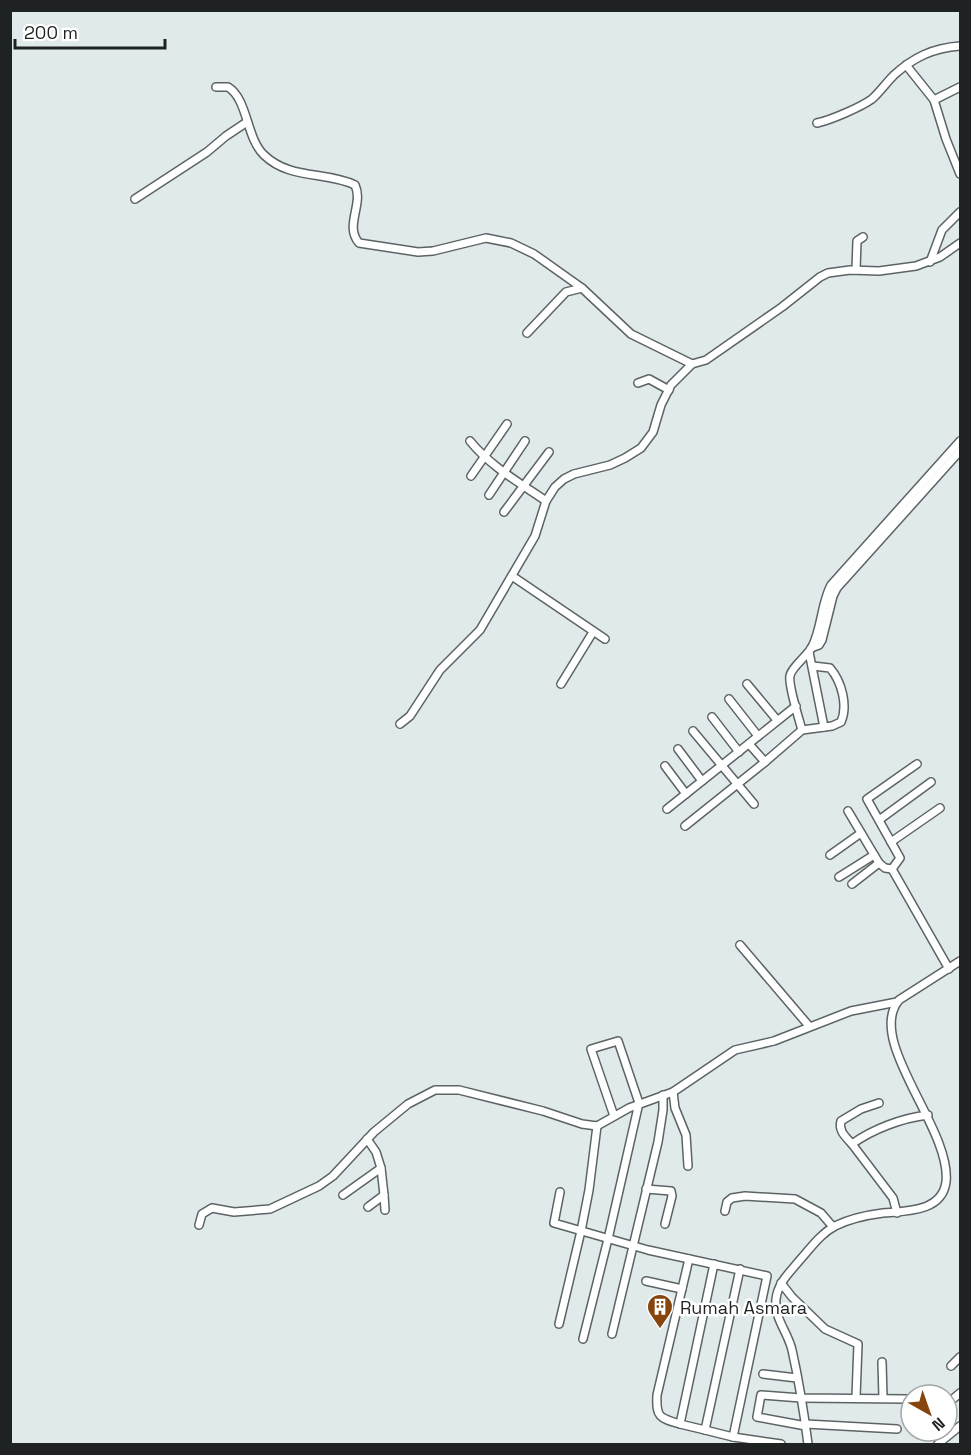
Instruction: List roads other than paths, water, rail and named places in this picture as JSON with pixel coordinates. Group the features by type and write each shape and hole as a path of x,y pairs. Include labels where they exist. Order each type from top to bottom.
{"street":[{"path":"817,123 836,117 869,101 906,65 930,51 960,46"},
{"path":"906,65 934,100 946,139 959,164 960,174"},
{"path":"216,87 228,87 232,90 240,102 262,153 284,169 332,177 356,185 358,199 352,232 359,243 418,252 452,247 476,239 499,239 534,254 582,288 631,334 692,364"},
{"path":"934,100 960,87"},
{"path":"135,199 207,152 247,122"},
{"path":"930,262 942,230 960,212"},
{"path":"856,270 857,241 863,237"},
{"path":"400,724 410,716 440,670 480,630 535,536 546,501 555,487 564,479 617,462 641,448 654,432 661,405 669,390 677,377 692,364 706,360 790,301 820,276 856,270 879,271 930,262 960,243"},
{"path":"527,333 566,292 582,288"},
{"path":"638,383 649,379 669,390"},
{"path":"471,476 507,424"},
{"path":"471,441 504,471 546,501"},
{"path":"489,495 525,441"},
{"path":"802,730 789,677 810,650 816,638 831,585 960,441"},
{"path":"504,512 549,452"},
{"path":"810,650 819,645 822,640 837,588 960,452"},
{"path":"512,576 605,639"},
{"path":"561,684 593,632"},
{"path":"810,650 824,727"},
{"path":"685,826 802,730 841,722 844,711 843,699 834,673 826,667 813,666"},
{"path":"747,684 777,720"},
{"path":"729,699 758,736"},
{"path":"667,809 796,706"},
{"path":"712,717 739,752"},
{"path":"693,731 754,804"},
{"path":"749,744 765,762"},
{"path":"678,749 702,781"},
{"path":"892,869 900,858 867,799 917,764"},
{"path":"665,766 686,794"},
{"path":"879,820 931,782"},
{"path":"891,842 940,808"},
{"path":"848,811 879,864 892,869"},
{"path":"830,855 861,833"},
{"path":"839,877 874,855"},
{"path":"852,884 879,864"},
{"path":"892,869 949,969"},
{"path":"740,945 809,1026"},
{"path":"199,1225 202,1214 212,1208 234,1212 270,1209 319,1186 333,1176 367,1139 408,1104 441,1089 459,1090 543,1110 582,1124 597,1126 639,1103 673,1092 729,1053 774,1041 851,1011 897,1002 960,961"},
{"path":"808,1444 790,1343 776,1310 781,1283 823,1234 833,1227 864,1216 914,1210 931,1204 941,1195 945,1187 945,1161 928,1115 907,1077 890,1022 891,1012 897,1002"},
{"path":"582,1339 639,1103 618,1041 591,1049 614,1116"},
{"path":"673,1092 675,1108 686,1135 688,1166"},
{"path":"612,1334 661,1126 663,1095"},
{"path":"879,1103 861,1109 841,1122 839,1126 893,1198 897,1212"},
{"path":"852,1144 884,1127 928,1115"},
{"path":"559,1324 581,1232 597,1126"},
{"path":"367,1139 376,1152 381,1168 385,1210"},
{"path":"344,1195 381,1168"},
{"path":"646,1189 670,1191 672,1196 665,1224"},
{"path":"560,1192 554,1223 632,1245 768,1276 733,1437"},
{"path":"368,1207 384,1195"},
{"path":"724,1211 727,1202 737,1197 795,1199 821,1213 833,1227"},
{"path":"689,1258 657,1395 657,1412 662,1418 680,1424 733,1437 781,1444"},
{"path":"680,1424 714,1263"},
{"path":"705,1430 740,1269"},
{"path":"646,1281 682,1289"},
{"path":"781,1283 825,1329 858,1344 856,1397"},
{"path":"951,1366 960,1358"},
{"path":"882,1362 883,1398"},
{"path":"763,1374 797,1378"},
{"path":"897,1429 806,1425 757,1417 761,1395 801,1398 899,1399"},
{"path":"939,1444 960,1426"}],"place":[{"name":"Rumah Asmara","path":"660,1330"}]}
